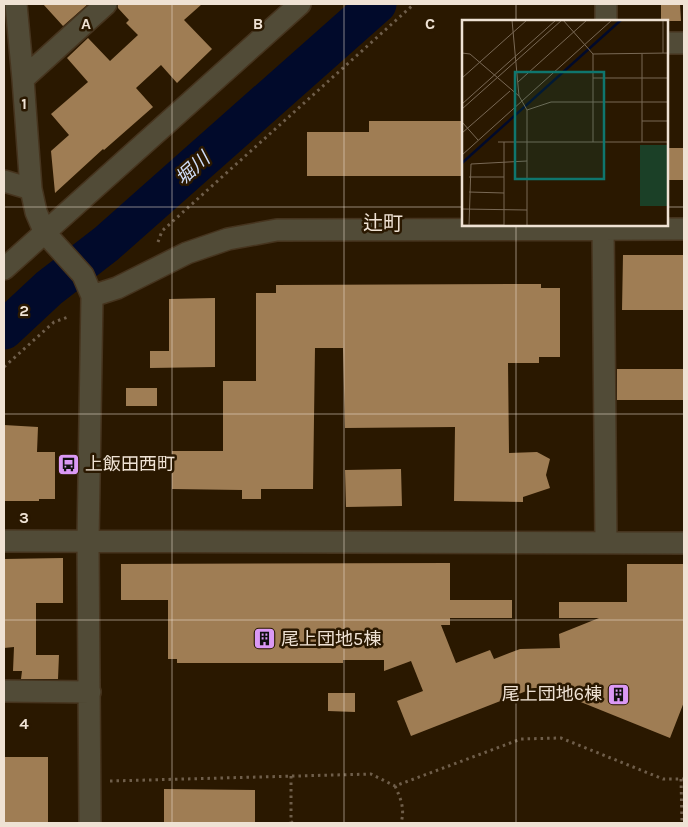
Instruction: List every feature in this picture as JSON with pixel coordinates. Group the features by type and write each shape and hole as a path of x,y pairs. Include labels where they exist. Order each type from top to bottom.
{"street":[{"path":"16,4 31,189 36,212 51,239 83,275 92,296 88,541 90,823"},
{"path":"23,79 106,4"},
{"path":"4,269 51,239 300,4"},
{"path":"606,4 606,20"},
{"path":"668,43 684,43"},
{"path":"4,181 31,189"},
{"path":"92,296 117,288 187,253 228,238 277,230 603,227 684,229"},
{"path":"603,227 606,543"},
{"path":"4,541 684,543"},
{"path":"4,691 90,692"}],"path":[{"path":"158,242 162,232 414,4"},
{"path":"4,367 54,322 68,317"},
{"path":"395,786 521,739 561,738 663,779 683,779 682,823"},
{"path":"110,781 371,774 395,786 403,803 404,814 401,823"},
{"path":"290,776 290,822 295,823"}],"building":[{"path":"43,4 88,4 63,26"},
{"path":"118,4 202,4 184,20 212,49 177,83 161,65 136,88 153,107 55,193 51,151 69,135 51,114 88,82 67,58 88,38 110,61 138,35 126,23 129,20 118,8"},
{"path":"661,4 680,4 681,21 661,20"},
{"path":"369,121 462,121 462,176 307,176 307,132 369,132"},
{"path":"668,148 684,148 684,180 668,180"},
{"path":"623,255 684,255 684,310 622,310"},
{"path":"541,284 541,288 560,288 560,357 539,357 539,363 508,363 509,453 537,452 550,459 546,475 550,488 523,497 523,502 454,501 455,427 345,428 343,348 315,348 313,489 261,489 261,499 242,499 242,490 172,489 172,451 223,451 223,381 256,381 256,293 276,293 276,285"},
{"path":"215,298 215,367 150,368 150,351 169,351 169,299"},
{"path":"617,369 684,369 684,400 617,400"},
{"path":"126,388 157,388 157,406 126,406"},
{"path":"4,425 38,427 37,452 55,452 55,499 4,501"},
{"path":"401,469 402,506 346,507 345,470"},
{"path":"63,558 63,603 36,603 36,655 59,655 58,679 21,679 22,671 13,671 14,647 4,648 4,559"},
{"path":"450,563 450,600 512,600 512,618 450,618 450,625 441,625 456,663 490,650 494,659 520,649 560,648 559,634 599,618 559,618 559,602 627,602 627,564 684,564 684,702 670,738 546,688 534,688 411,736 397,701 423,691 411,661 384,671 384,660 343,660 343,663 177,663 177,659 168,659 168,600 121,600 121,564"},
{"path":"328,693 355,693 355,712 328,711"},
{"path":"4,757 48,757 48,823 4,823"},
{"path":"164,789 255,790 255,823 164,823"}],"waterway":[{"name":"堀川","path":"4,330 49,288 106,244 377,4"}],"place":[{"name":"上飯田西町","path":"69,464"},
{"name":"尾上団地5棟","path":"265,639"},
{"name":"尾上団地6棟","path":"618,694"}],"district":[{"name":"辻町","path":"383,223"}]}
